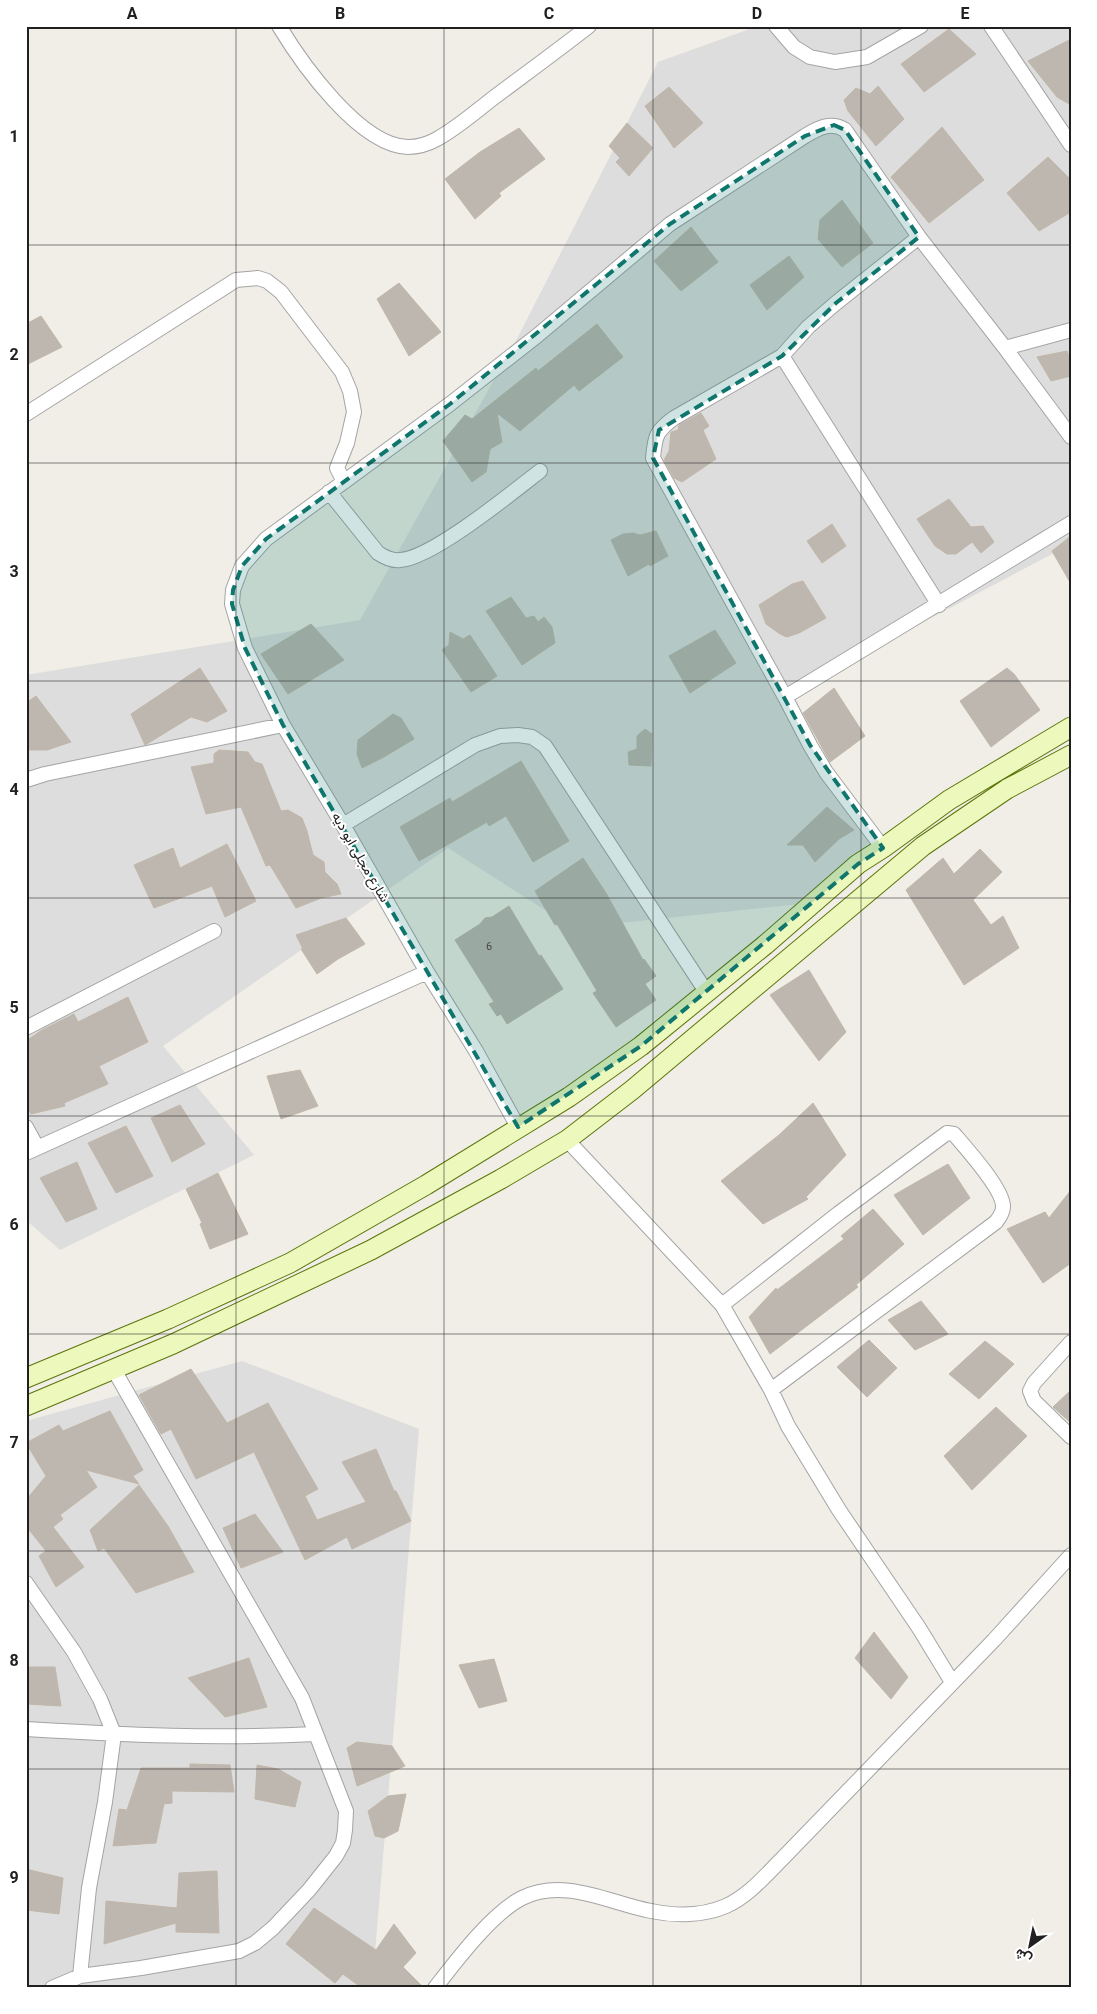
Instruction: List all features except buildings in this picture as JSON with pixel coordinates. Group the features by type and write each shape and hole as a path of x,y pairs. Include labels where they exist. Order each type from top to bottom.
{"main road":[{"path":"26,1378 168,1319 290,1263 426,1185 569,1097 640,1046 707,993 858,864 949,800 1071,727"},
{"path":"26,1406 114,1370 246,1310 380,1245 501,1179 567,1140 632,1090 923,846 1007,789 1071,755"},
{"path":"235,1289 246,1310"}],"street":[{"path":"279,26 299,59 328,95 379,138 394,145 408,147 425,144 452,130 589,26"},
{"path":"776,26 794,47 810,57 835,62 867,57 921,26"},
{"path":"991,26 1066,132 1071,145"},
{"name":"شارع مجلى ابو ديه","path":"518,1128 476,1051 428,972 344,825 283,725 244,648 232,604 237,578 242,566 250,555 266,540 329,492 450,404 531,341 670,224 816,130 834,125 845,130 919,237 1071,437"},
{"path":"883,848 826,772 810,745 653,458 655,440 659,430 674,418 782,356 808,327 919,237"},
{"path":"26,414 236,280 258,278 281,292 342,372 350,391 354,412 347,443 337,468 344,482"},
{"path":"1005,348 1071,330"},
{"path":"782,356 939,605"},
{"path":"329,492 378,553 386,558 399,560 426,550 466,526 540,471"},
{"path":"785,697 1071,523"},
{"path":"28,776 283,725"},
{"path":"344,825 474,745 500,736 518,735 532,737 545,746 707,993"},
{"path":"26,1028 214,931"},
{"path":"26,1127 32,1150 428,972"},
{"path":"722,1305 839,1213 947,1133 954,1134 983,1169 1002,1198 1003,1208 996,1222 771,1390"},
{"path":"567,1140 722,1305 771,1390 788,1426 839,1510 919,1628 952,1682"},
{"path":"1071,1342 1034,1383 1030,1391 1034,1401 1071,1437"},
{"path":"52,1988 80,1976 141,1968 239,1951 255,1943 273,1928 325,1871 336,1856 344,1836 346,1811 302,1698 114,1370"},
{"path":"435,1988 487,1927 511,1905 522,1898 536,1893 554,1890 579,1892 601,1896 650,1911 675,1914 710,1911 726,1906 745,1894 774,1867 994,1640 1071,1555"},
{"path":"26,1583 74,1652 100,1699 114,1734 105,1802 89,1888 80,1976"},
{"path":"26,1729 114,1734 269,1736 316,1734"}],"highlighted area":[{"path":"834,125 845,130 919,237 836,303 782,356 659,430 653,458 810,745 883,848 858,864 641,1046 518,1127 283,725 245,648 232,604 233,590 242,566 266,539 450,404 670,224 805,136"}],"shaded area":[{"path":"758,26 1071,26 1071,544 782,697 881,849 829,901 573,928 448,848 163,1046 254,1155 60,1250 26,1220 26,675 360,620 520,333 658,62"},
{"path":"242,1361 419,1429 372,1988 26,1988 26,1421"}]}
